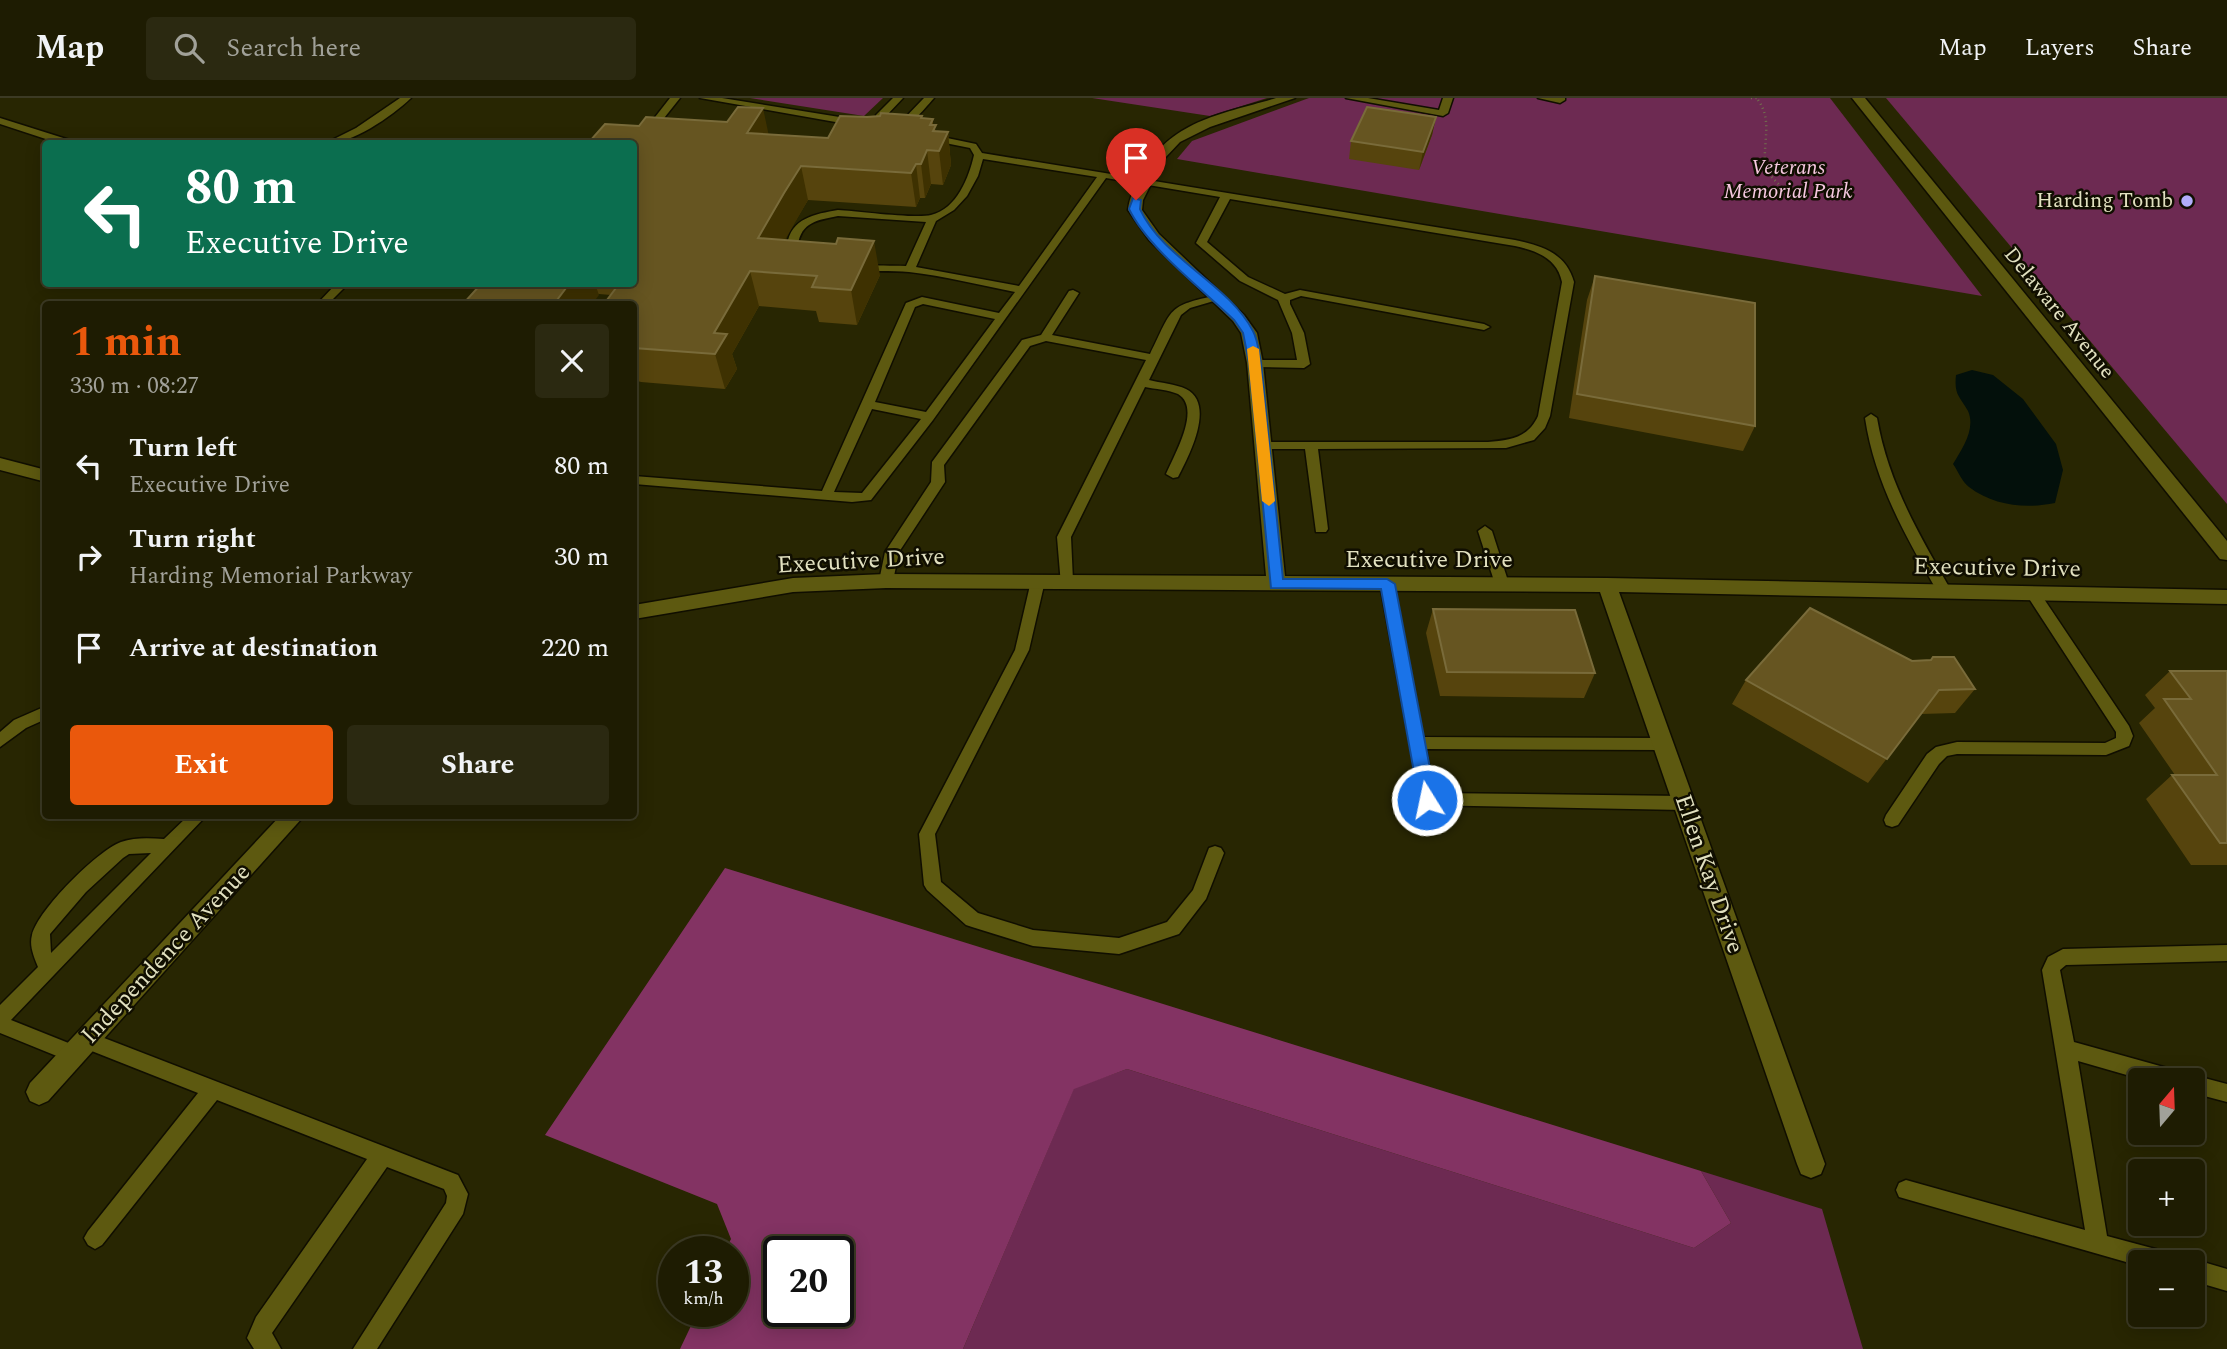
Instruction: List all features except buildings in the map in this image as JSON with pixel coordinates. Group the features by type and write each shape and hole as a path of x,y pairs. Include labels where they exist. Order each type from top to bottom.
{"street":[{"path":"1276,584 1255,363 1249,333 1239,318 1140,220 1135,209 1145,183 1163,150 1184,134 1289,98"},
{"name":"Delaware Avenue","path":"1858,98 2227,554"},
{"path":"0,464 42,475"},
{"name":"Executive Drive","path":"637,611 793,585 886,581 1606,584 2227,597"},
{"name":"Ellen Kay Drive","path":"1606,584 1811,1164"},
{"name":"Independence Avenue","path":"39,1092 290,819"}],"lane":[{"path":"338,140 359,130 406,98"},
{"path":"637,146 675,98"},
{"path":"705,98 863,124"},
{"path":"898,98 881,115 881,124 889,128 903,125 929,98"},
{"path":"1351,98 1443,113 1448,98"},
{"path":"1543,98 1560,98"},
{"path":"0,121 60,140"},
{"path":"876,126 973,146 979,155 976,169 959,202 932,219 838,213 810,220 793,234 791,243 795,250 814,261 910,269 1022,289"},
{"path":"979,155 1515,243 1548,254 1567,272 1568,282 1544,416 1539,430 1529,439 1514,444 1488,446 1263,445"},
{"path":"637,480 866,497 929,417 1103,175"},
{"path":"1226,196 1200,243 1244,278 1284,298 1300,293 1484,327"},
{"path":"910,269 932,219"},
{"path":"324,301 338,287"},
{"path":"1045,337 1073,293"},
{"path":"1066,581 1064,537 1176,313 1186,305 1218,298"},
{"path":"1255,363 1304,364 1298,332 1284,304 1284,298"},
{"path":"826,496 910,304 922,300 1002,317"},
{"path":"886,581 892,552 938,482 937,465 1026,344 1045,337 1153,358"},
{"path":"1142,382 1183,392 1195,407 1195,418 1173,474"},
{"path":"868,404 929,417"},
{"path":"1871,418 1873,436 1897,508 1945,592"},
{"path":"1311,445 1321,528"},
{"path":"1485,531 1502,584"},
{"path":"1038,581 1022,650 927,834 933,885 972,919 1033,938 1119,946 1173,928 1200,894 1214,853"},
{"path":"1387,584 1427,800 1684,803"},
{"path":"1892,820 1933,759 1942,751 1957,748 2106,749 2123,743 2123,730 2033,594"},
{"path":"0,741 29,718 42,713"},
{"path":"1417,743 1663,744"},
{"path":"0,1018 195,819"},
{"path":"48,969 41,949 42,932 53,915 100,867 124,848 167,847"},
{"path":"2098,1244 2051,970 2054,962 2063,957 2227,953"},
{"path":"0,1024 213,1090 451,1182 458,1194 456,1207 364,1349"},
{"path":"2066,1049 2135,1068"},
{"path":"2205,1087 2227,1093"},
{"path":"95,1238 213,1090"},
{"path":"270,1349 258,1338 264,1325 382,1156"},
{"path":"1906,1190 2128,1252"},
{"path":"2205,1274 2227,1280"}],"path":[{"path":"1751,98 1759,99 1764,106 1768,132 1765,168 1773,182 1786,192"}],"green space":[{"path":"750,98 883,98 864,116"},
{"path":"1092,98 1267,98 1210,116"},
{"name":"Veterans Memorial Park","path":"1309,98 1830,98 1982,296 1177,159 1192,141"},
{"path":"1886,98 2227,98 2227,504"},
{"path":"1127,1069 1694,1248 1731,1223 1701,1171 1822,1209 1863,1349 963,1349 1074,1088"}],"shaded area":[{"path":"1972,370 1993,375 2023,399 2056,444 2063,470 2055,503 2022,506 2000,502 1969,487 1962,479 1953,464 1967,439 1970,418 1957,391 1956,375"},
{"path":"725,868 1701,1171 1731,1223 1694,1248 1127,1069 1074,1089 963,1349 680,1349 690,1327 749,1327 749,1236 730,1236 717,1204 545,1135"}],"slow traffic":[{"path":"1253,349 1269,501"}],"place":[{"name":"Harding Tomb","path":"2187,201"}],"route":[{"path":"1136,200 1135,209 1140,220 1154,237 1239,318 1249,333 1255,363 1276,584 1387,584 1427,800"}]}
